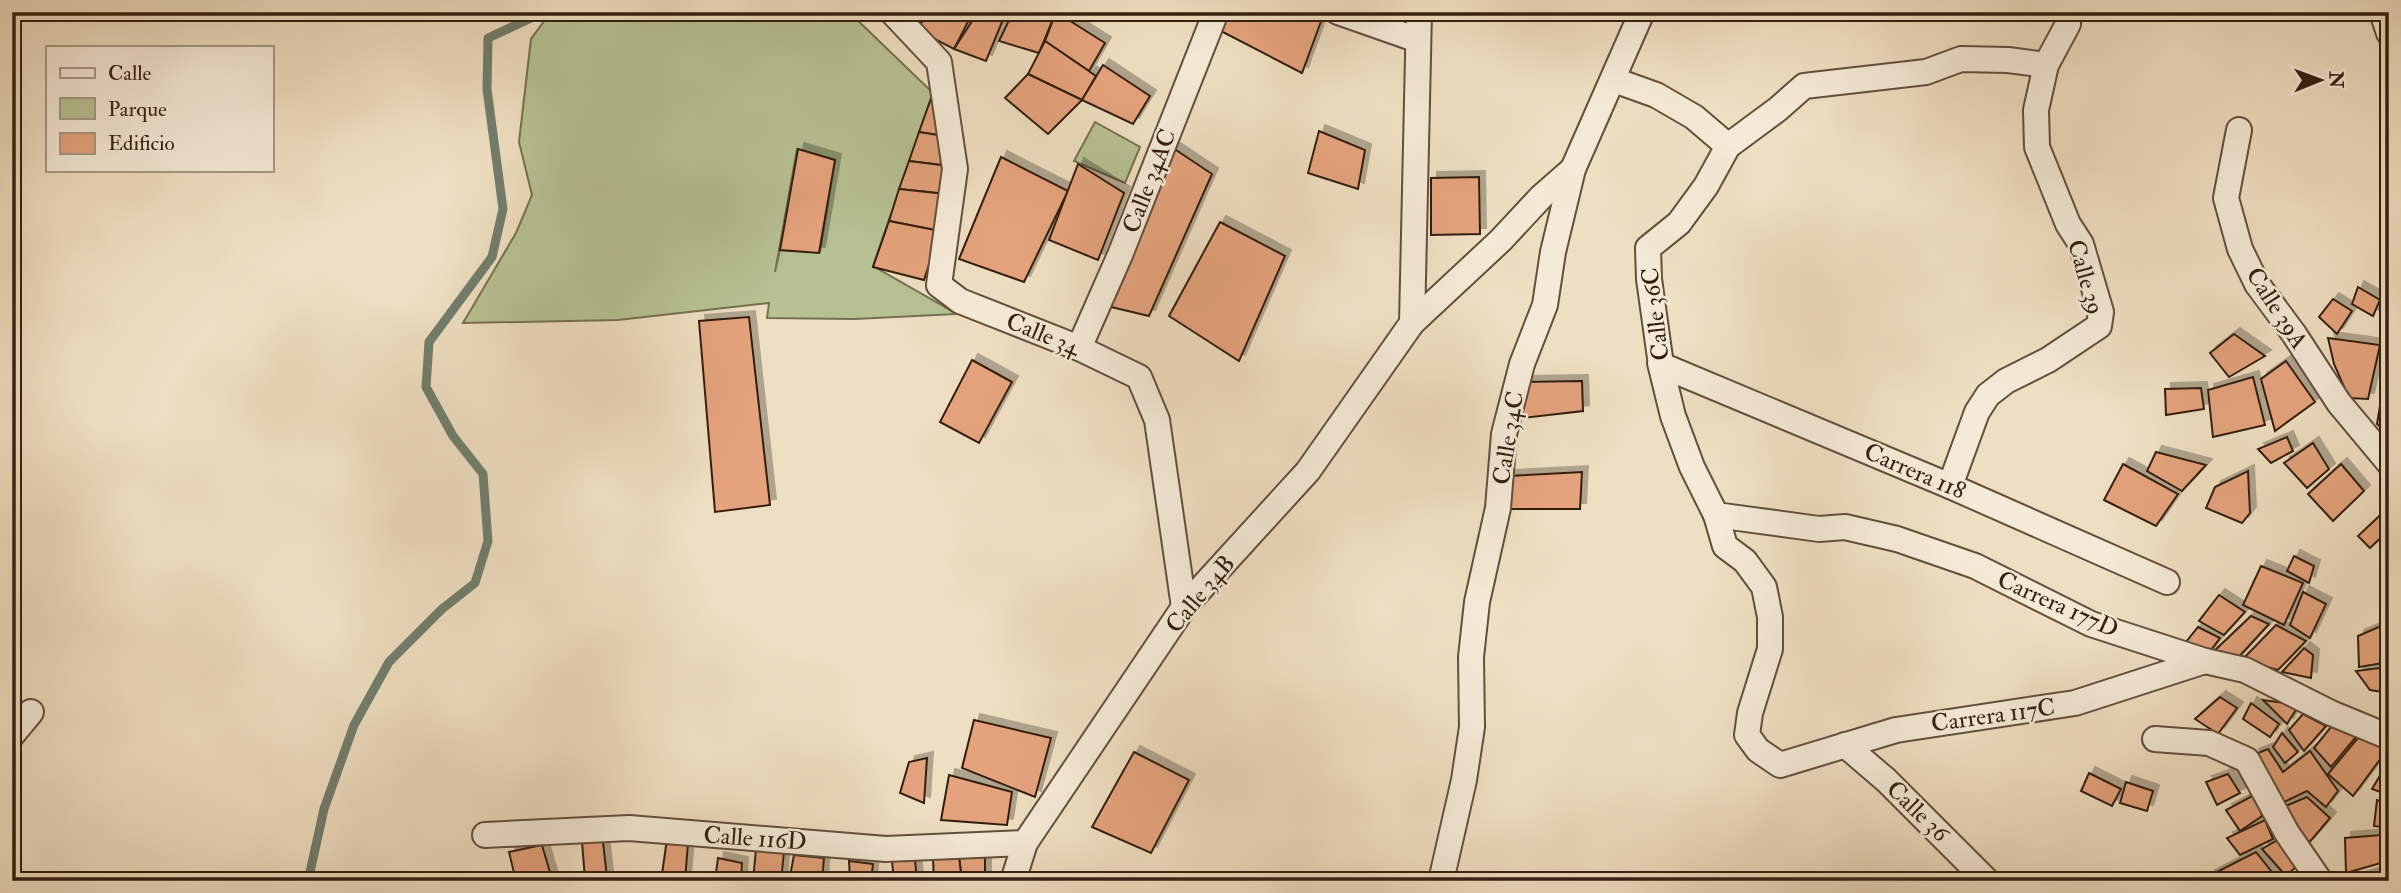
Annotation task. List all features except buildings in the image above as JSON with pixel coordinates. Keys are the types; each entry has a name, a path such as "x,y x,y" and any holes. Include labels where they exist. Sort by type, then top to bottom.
{"street":[{"name":"Calle 34","path":"892,12 939,62 955,169 939,285 960,301 1079,348 1139,377 1157,420 1184,607"},
{"name":"Calle 34AC","path":"1079,348 1120,255 1216,12"},
{"path":"1338,12 1418,40"},
{"path":"1412,323 1419,12"},
{"name":"Calle 34C","path":"1441,881 1464,780 1472,727 1471,657 1477,602 1498,508 1504,434 1522,364 1545,304 1553,252 1573,169 1642,12"},
{"name":"Calle 39","path":"1950,486 1977,412 1988,395 2006,381 2048,360 2099,327 2101,312 2081,244 2068,224 2037,147 2036,110 2046,65 2068,24 2068,12"},
{"path":"2382,12 2389,33"},
{"name":"Calle 36C","path":"1780,765 1758,750 1747,735 1750,713 1770,649 1770,617 1764,587 1745,561 1725,546 1716,515 1692,467 1673,416 1660,363 1661,365 1648,279 1648,248 1679,223 1706,186 1728,146 1804,86 1926,72 1961,59 2008,60 2046,65"},
{"path":"1614,80 1656,95 1694,117 1728,146"},
{"name":"Calle 39A","path":"2239,130 2225,198 2241,249 2257,284 2339,403 2389,463"},
{"name":"Calle 34B","path":"1013,881 1025,843 1184,607 1308,471 1412,323 1502,240 1541,197 1573,169"},
{"name":"Carrera 118","path":"1661,365 1950,486 2167,582"},
{"name":"Carrera 177D","path":"1716,515 1819,529 1845,527 1897,539 1975,566 2091,624 2204,661 2245,670 2331,713 2389,737"},
{"name":"Carrera 117C","path":"1780,765 1896,730 2075,703 2204,661"},
{"path":"12,735 30,712"},
{"path":"2155,739 2209,743 2247,760 2287,833 2320,881"},
{"name":"Calle 36","path":"1845,745 1886,780 1987,881"},
{"name":"Calle 116D","path":"485,835 629,828 886,849 1025,843"}],"green space":[{"path":"551,12 849,12 933,93 873,266 957,314 855,319 767,318 769,303 618,320 463,323 516,233 532,195 519,142 531,39","holes":["797,149 835,160 820,252 780,250 775,272"]},
{"path":"1095,122 1140,147 1125,183 1074,161"}],"waterway":[{"path":"311,881 310,872 324,809 354,725 389,662 442,609 475,583 488,541 483,474 453,436 426,387 429,342 492,257 503,209 487,89 488,38 544,12"}]}
